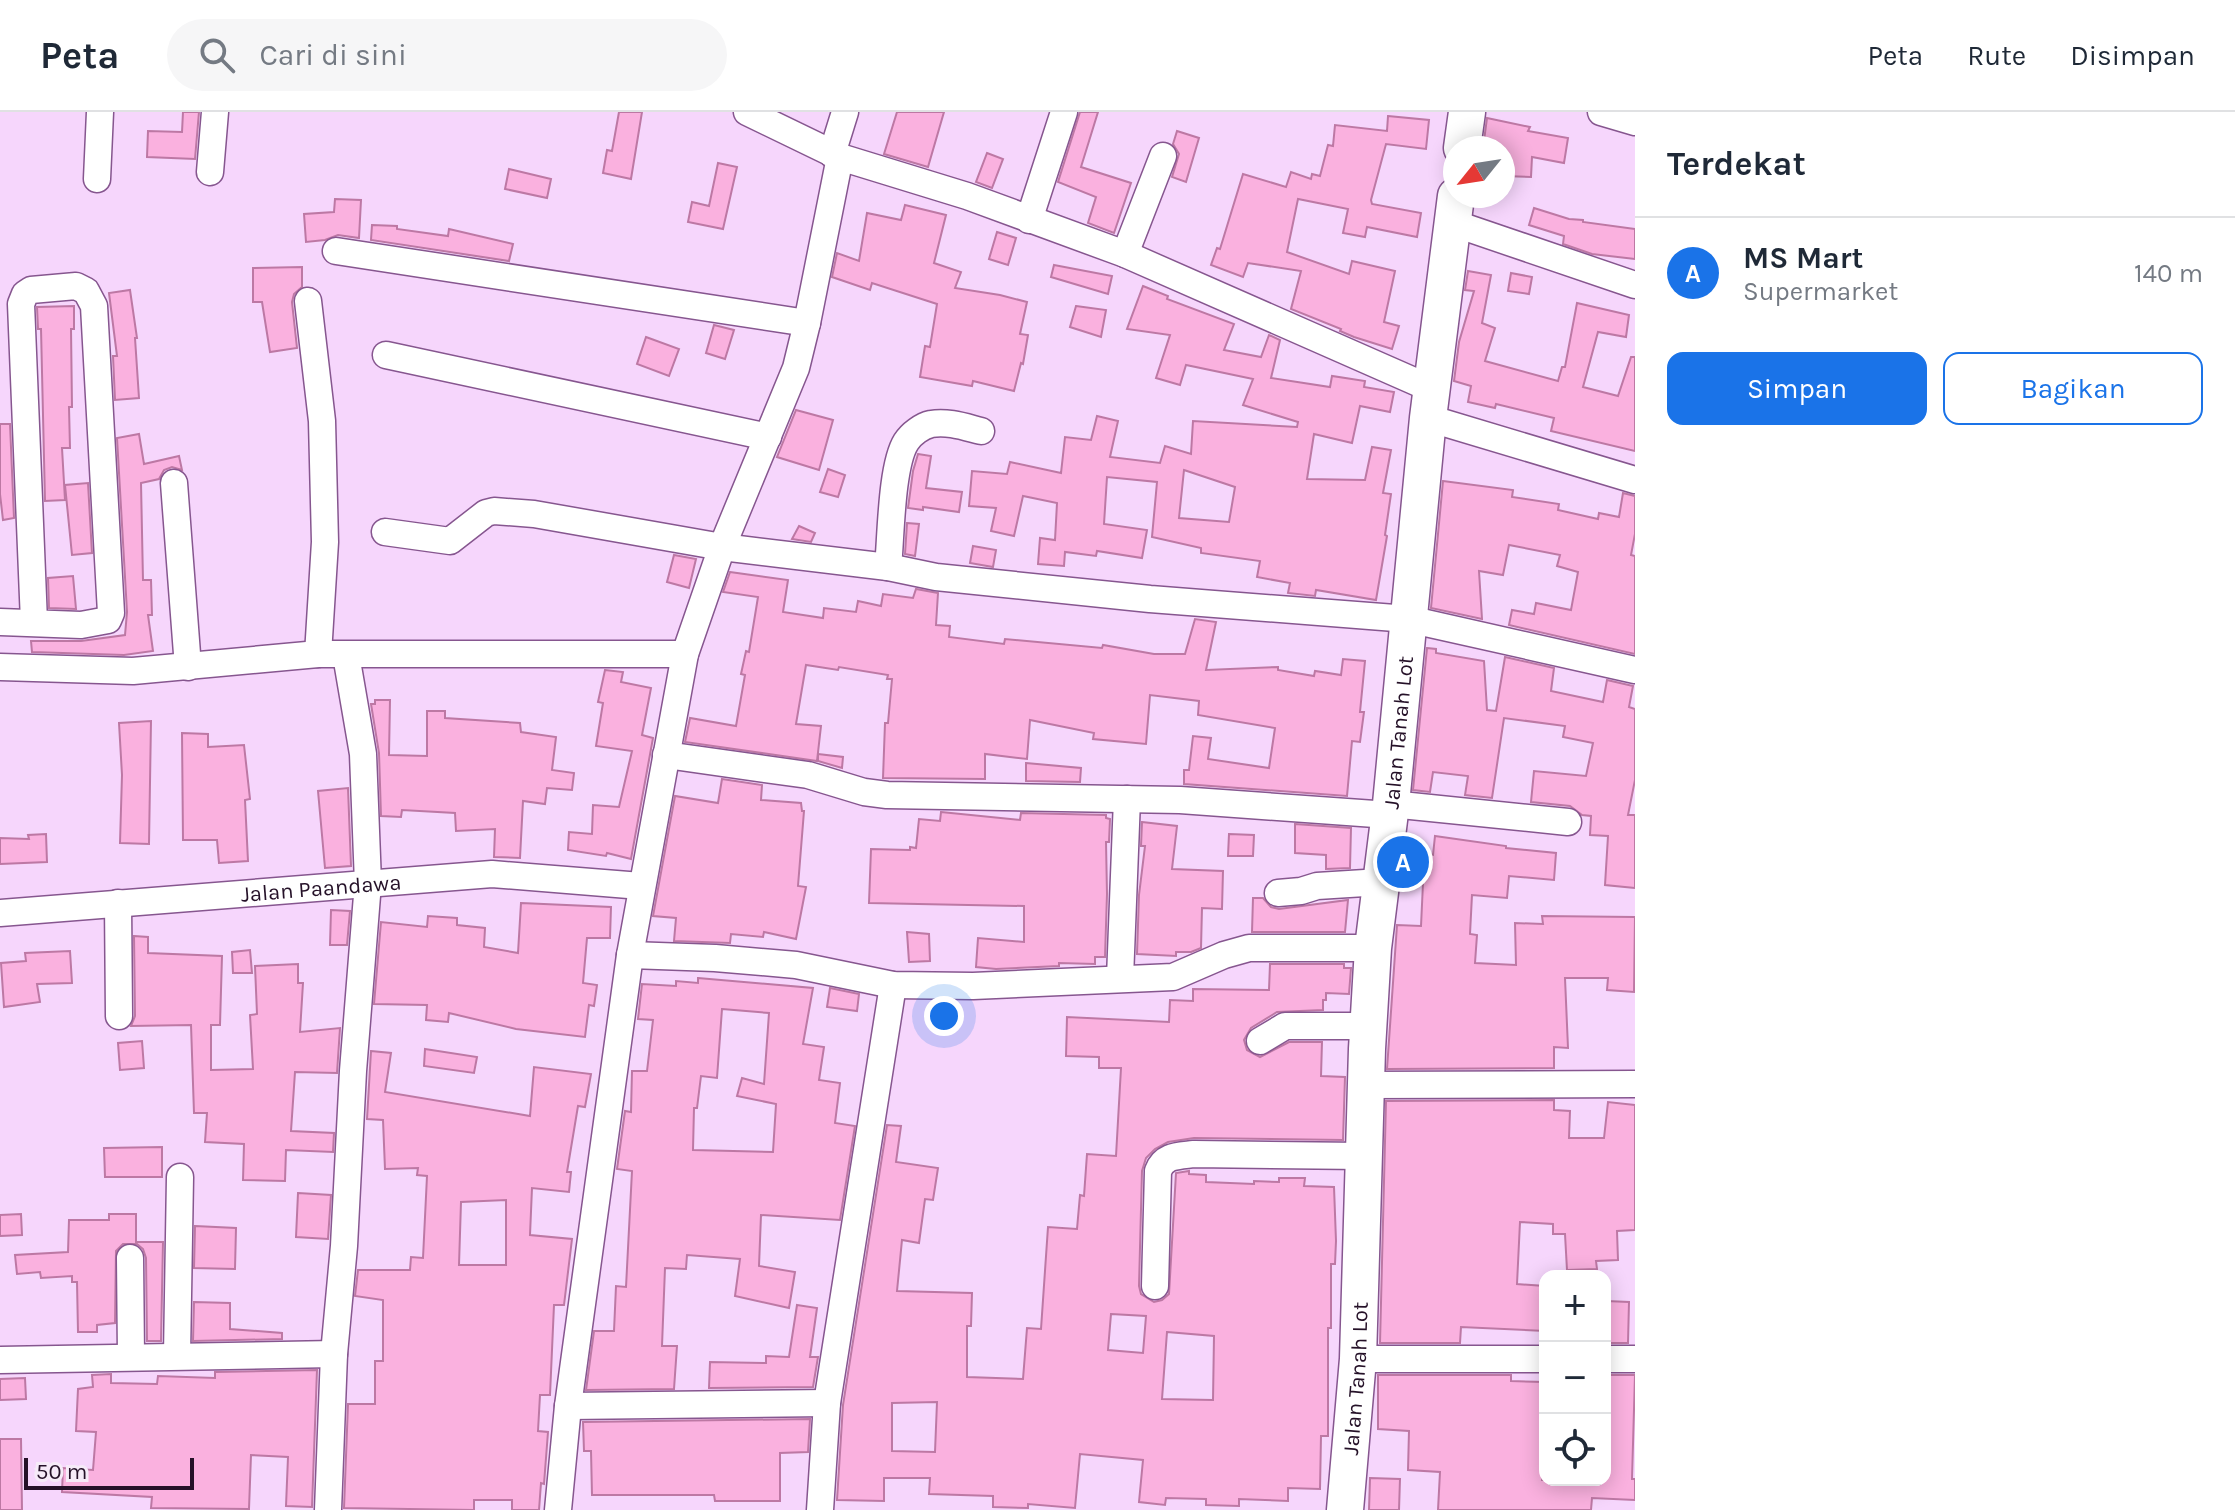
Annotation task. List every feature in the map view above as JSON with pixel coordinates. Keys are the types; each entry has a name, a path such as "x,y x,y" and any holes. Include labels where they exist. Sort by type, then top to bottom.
{"main road":[{"path":"1464,136 1467,112"},
{"name":"Jalan Tanah Lot","path":"1345,1510 1358,1359 1363,1156 1373,948 1390,809 1430,404 1455,210"}],"street":[{"path":"97,179 100,112"},
{"path":"210,172 215,112"},
{"path":"747,112 836,155 967,196 1125,254 1430,404 1635,480"},
{"path":"558,1510 568,1406 630,955 685,654 722,547 796,368 845,112"},
{"path":"1029,220 1064,112"},
{"path":"1601,112 1635,122"},
{"path":"1125,254 1163,156"},
{"path":"1455,210 1635,285"},
{"path":"336,251 807,323"},
{"path":"0,622 95,624 108,620 111,613 94,306 86,291 76,286 31,290 25,294 21,304 34,622"},
{"path":"308,301 322,421 325,542 318,654"},
{"path":"386,355 768,437"},
{"path":"888,567 898,466 905,443 928,425 945,423 981,431"},
{"path":"174,483 188,667"},
{"path":"385,532 450,541 475,520 494,511 534,514 722,547 888,567 936,577 1150,599 1408,619 1635,670"},
{"path":"0,667 133,671 318,654 685,654"},
{"path":"328,1510 334,1354 368,883 363,754 346,655"},
{"path":"666,755 808,775 864,792 887,795 1180,800 1390,809 1568,822"},
{"path":"1120,978 1127,799"},
{"name":"Jalan Paandawa","path":"0,913 492,874 641,886"},
{"path":"1278,893 1317,886 1381,882"},
{"path":"118,903 119,1016"},
{"path":"630,955 796,965 893,985 973,986 1173,977 1249,948 1373,948"},
{"path":"820,1510 827,1403 893,985"},
{"path":"1260,1041 1285,1026 1368,1026"},
{"path":"1366,1085 1635,1084"},
{"path":"1155,1286 1158,1171 1161,1162 1167,1158 1194,1154 1363,1156"},
{"path":"177,1355 180,1177"},
{"path":"130,1258 131,1356"},
{"path":"0,1360 334,1354"},
{"path":"1358,1359 1539,1359"},
{"path":"1611,1359 1635,1359"},
{"path":"568,1406 827,1403"}],"building":[{"path":"183,112 199,112 195,159 147,157 148,131 182,132"},
{"path":"619,112 642,112 631,179 603,173 607,150 612,151"},
{"path":"897,112 944,112 928,167 884,154"},
{"path":"1080,112 1098,112 1081,167 1131,183 1114,233 1088,223 1096,197 1058,182"},
{"path":"1388,116 1429,120 1426,149 1386,144 1371,200 1372,204 1421,213 1417,237 1367,227 1365,237 1343,233 1348,209 1298,199 1287,252 1349,274 1352,261 1395,271 1384,322 1399,326 1392,349 1354,337 1291,309 1301,271 1248,263 1243,277 1211,265 1217,248 1220,249 1243,174 1286,187 1291,172 1311,179 1312,174 1320,176 1328,145 1333,146 1335,125 1387,131"},
{"path":"1487,118 1530,127 1528,131 1568,138 1564,163 1532,157 1531,177 1515,176 1515,136 1485,136"},
{"path":"1177,131 1199,138 1186,182 1172,177 1179,154 1173,144"},
{"path":"987,153 1003,159 992,188 976,182"},
{"path":"718,163 737,167 723,229 688,222 692,202 709,206"},
{"path":"509,169 551,179 547,198 505,189"},
{"path":"335,199 361,200 359,238 338,235 306,242 304,214 334,212"},
{"path":"905,205 946,215 934,263 961,272 955,288 1027,302 1020,334 1028,335 1014,391 973,381 972,386 920,377 925,346 930,347 937,304 872,283 870,290 832,277 837,253 859,261 867,213 901,220"},
{"path":"1534,208 1583,222 1635,229 1635,259 1592,254 1563,244 1564,236 1529,225"},
{"path":"372,225 397,226 397,229 448,236 449,229 513,244 509,261 371,240"},
{"path":"997,232 1016,238 1008,265 989,259"},
{"path":"1054,265 1112,276 1108,294 1051,277"},
{"path":"302,267 302,287 294,294 292,302 297,348 270,352 262,302 253,302 253,268"},
{"path":"1468,271 1491,275 1482,323 1495,328 1485,361 1558,381 1562,367 1565,367 1577,303 1629,315 1626,337 1598,332 1583,387 1618,396 1631,357 1635,357 1635,451 1551,431 1554,418 1496,404 1495,408 1468,402 1471,386 1454,381 1459,342 1474,291 1465,290"},
{"path":"1511,273 1532,277 1529,294 1508,291"},
{"path":"1143,286 1168,296 1167,299 1234,324 1224,350 1261,357 1269,335 1280,340 1271,378 1330,387 1332,376 1365,381 1364,387 1394,392 1390,412 1360,406 1352,443 1314,434 1307,479 1365,480 1372,447 1391,450 1383,493 1391,494 1387,536 1376,600 1316,590 1315,596 1288,593 1290,583 1257,577 1260,561 1201,553 1201,548 1152,537 1157,482 1107,477 1104,524 1147,530 1142,558 1097,551 1096,556 1065,552 1064,566 1038,564 1040,538 1055,540 1057,503 1023,496 1014,536 991,531 996,508 969,506 972,471 1007,474 1010,462 1061,473 1065,437 1091,440 1097,416 1118,421 1110,457 1160,463 1165,446 1191,454 1193,421 1297,427 1298,422 1243,405 1253,379 1186,365 1180,385 1156,378 1170,335 1127,329","holes":["1184,470 1235,487 1229,522 1179,518"]},
{"path":"130,290 137,338 139,398 115,400 113,356 117,356 109,293"},
{"path":"74,306 70,448 62,448 65,500 45,501 41,329 38,329 37,307"},
{"path":"1076,306 1106,310 1101,337 1070,327"},
{"path":"714,325 734,330 725,359 706,353"},
{"path":"646,337 679,349 669,376 637,364"},
{"path":"796,410 833,420 819,470 777,457"},
{"path":"0,424 10,424 14,518 3,520 0,494"},
{"path":"139,434 144,464 179,456 182,470 172,467 164,470 159,479 141,483 143,580 151,580 152,615 148,615 153,651 124,655 32,652 31,641 81,641 125,635 127,612 117,438"},
{"path":"918,454 931,456 926,488 962,492 959,512 908,508"},
{"path":"828,469 845,475 838,497 820,492"},
{"path":"1443,481 1513,490 1512,497 1559,504 1558,510 1598,519 1599,513 1619,517 1623,493 1635,496 1635,534 1631,555 1635,556 1635,654 1509,625 1512,610 1534,614 1536,603 1571,610 1578,572 1557,566 1560,555 1509,545 1503,575 1479,571 1482,619 1431,608"},
{"path":"88,483 92,553 72,555 65,485"},
{"path":"907,523 919,524 915,556 905,554"},
{"path":"799,526 815,533 811,542 792,539"},
{"path":"973,546 996,550 993,567 970,563"},
{"path":"674,555 696,559 689,588 667,582"},
{"path":"730,572 788,580 783,612 823,618 824,608 856,612 858,601 881,606 883,594 913,598 916,589 938,593 936,625 950,626 949,637 1004,644 1005,639 1102,648 1103,645 1154,654 1185,654 1195,619 1216,622 1206,670 1278,667 1278,670 1314,676 1315,671 1341,675 1343,659 1365,661 1360,742 1352,741 1347,796 1184,784 1184,770 1189,770 1193,736 1211,738 1208,759 1269,768 1275,728 1198,715 1199,701 1150,695 1146,744 1093,739 1094,733 1030,720 1027,759 985,754 985,779 883,778 885,723 888,723 892,679 887,679 888,675 839,667 838,670 806,665 796,724 821,726 817,761 685,742 690,718 736,726 745,675 741,674 746,651 749,652 758,597 723,592"},
{"path":"73,576 76,609 49,608 48,578"},
{"path":"1427,648 1436,649 1436,653 1484,661 1487,710 1496,711 1505,657 1554,668 1551,691 1603,702 1607,680 1633,686 1629,707 1635,709 1635,780 1628,815 1635,815 1635,888 1605,885 1608,836 1590,835 1591,816 1582,815 1570,806 1531,802 1534,771 1586,776 1593,743 1563,737 1565,726 1504,718 1492,798 1465,795 1468,776 1433,772 1430,792 1413,790"},
{"path":"605,670 623,672 621,682 651,688 642,735 653,738 631,859 607,853 606,856 568,850 569,832 592,834 593,805 619,807 632,751 596,746 603,703 598,702"},
{"path":"375,700 390,700 389,755 427,756 427,711 445,711 445,718 520,723 521,732 556,737 552,770 574,773 572,790 547,788 545,804 523,801 520,858 494,857 495,829 456,831 455,813 402,810 401,817 381,816 379,753 371,704 375,704"},
{"path":"151,721 149,844 120,843 122,775 119,723"},
{"path":"182,733 208,734 208,747 244,745 250,799 245,800 248,861 219,863 217,840 183,840"},
{"path":"818,754 843,757 842,768 818,761"},
{"path":"1026,763 1081,768 1080,782 1026,781"},
{"path":"722,779 762,785 761,800 801,803 804,811 798,886 806,887 796,939 764,932 763,937 731,934 730,943 674,941 676,918 653,916 675,796 718,803"},
{"path":"348,788 351,866 325,868 318,791"},
{"path":"941,812 1020,820 1021,813 1106,815 1110,819 1109,842 1106,842 1105,957 1095,957 1095,964 1059,963 1059,966 996,969 976,967 978,938 1024,942 1024,906 869,903 871,849 916,848 919,819 940,821"},
{"path":"1142,822 1177,826 1172,869 1223,871 1222,909 1202,908 1201,948 1176,952 1176,956 1137,954 1145,846 1141,846"},
{"path":"1295,824 1351,828 1350,868 1326,869 1326,855 1295,853"},
{"path":"46,834 47,862 0,864 0,838 29,839 28,835"},
{"path":"1229,834 1254,835 1253,856 1228,856"},
{"path":"1435,836 1556,853 1554,880 1509,876 1507,898 1472,895 1470,934 1477,935 1475,963 1516,965 1515,923 1543,924 1542,916 1635,917 1634,992 1607,990 1608,978 1565,978 1568,1048 1554,1047 1554,1068 1387,1069 1397,925 1421,926 1423,883 1402,881 1406,852 1433,855"},
{"path":"1253,898 1263,898 1271,907 1279,909 1348,900 1345,932 1252,932"},
{"path":"521,903 611,907 610,938 587,938 583,983 597,985 594,1006 589,1005 585,1037 516,1029 449,1013 448,1022 426,1020 427,1005 374,1004 381,922 427,927 428,916 457,918 457,925 485,928 484,947 518,953"},
{"path":"331,910 350,911 347,945 330,945"},
{"path":"907,932 929,934 930,961 909,962"},
{"path":"134,936 148,937 148,953 222,956 220,1025 211,1025 211,1070 253,1069 250,1015 257,1014 255,966 298,964 298,983 303,983 300,1032 340,1028 337,1073 295,1072 291,1131 334,1133 333,1152 286,1150 285,1181 243,1180 244,1144 205,1142 207,1113 194,1113 191,1025 131,1026 135,1016"},
{"path":"250,950 252,973 233,973 232,952"},
{"path":"70,951 72,983 37,984 40,1002 4,1007 1,963 26,961 25,953"},
{"path":"1270,964 1344,964 1344,968 1351,968 1349,994 1326,993 1323,1010 1277,1012 1251,1028 1244,1040 1247,1050 1260,1057 1289,1042 1322,1042 1321,1076 1345,1077 1343,1140 1194,1138 1168,1142 1155,1149 1146,1158 1142,1171 1139,1286 1141,1294 1154,1302 1169,1294 1176,1173 1189,1171 1189,1174 1206,1175 1206,1182 1254,1184 1254,1181 1279,1182 1279,1178 1305,1178 1304,1186 1334,1187 1336,1241 1335,1264 1331,1264 1331,1328 1328,1328 1328,1436 1321,1436 1320,1489 1288,1488 1288,1501 1239,1499 1239,1506 1206,1505 1206,1499 1166,1498 1165,1505 1139,1502 1143,1460 1080,1454 1075,1508 1028,1504 1028,1508 993,1507 993,1496 929,1494 930,1478 884,1478 884,1501 837,1500 843,1405 887,1125 901,1126 896,1162 938,1168 933,1200 925,1199 919,1243 902,1240 897,1291 972,1293 971,1326 967,1326 967,1377 1023,1379 1027,1328 1041,1329 1048,1227 1077,1229 1080,1195 1084,1196 1087,1154 1116,1156 1121,1068 1099,1068 1099,1057 1066,1056 1067,1017 1169,1022 1170,1000 1193,1001 1193,989 1269,990","holes":["1111,1314 1146,1316 1143,1353 1108,1350","1167,1332 1214,1336 1213,1400 1162,1399","937,1402 935,1452 892,1451 892,1403"]},
{"path":"698,978 813,988 803,1044 824,1047 819,1080 840,1083 835,1123 855,1126 840,1220 761,1215 759,1266 795,1272 789,1308 735,1296 740,1259 687,1255 686,1269 665,1268 662,1346 677,1346 674,1389 586,1390 594,1331 614,1331 616,1286 626,1287 632,1171 617,1169 625,1111 631,1112 632,1071 647,1071 653,1020 638,1019 642,984 676,986 676,981 698,983","holes":["722,1009 769,1013 764,1084 742,1078 737,1096 776,1104 773,1152 693,1150 694,1108 697,1108 701,1076 717,1078"]},
{"path":"830,988 859,994 857,1011 827,1007"},
{"path":"142,1041 144,1068 120,1070 118,1043"},
{"path":"425,1049 477,1057 474,1073 424,1066"},
{"path":"371,1051 391,1053 385,1092 530,1116 534,1067 591,1074 585,1107 578,1106 567,1172 571,1172 569,1192 532,1188 530,1235 572,1239 564,1305 554,1305 550,1395 540,1395 538,1431 548,1432 539,1510 512,1510 512,1500 474,1500 474,1510 344,1508 348,1404 375,1404 375,1361 383,1361 383,1300 355,1296 358,1270 410,1270 411,1257 423,1258 427,1176 417,1175 418,1168 385,1169 383,1120 367,1119","holes":["506,1200 506,1265 459,1265 461,1202"]},
{"path":"1554,1100 1554,1110 1570,1111 1569,1138 1604,1138 1608,1102 1635,1105 1635,1230 1617,1231 1618,1260 1596,1261 1597,1269 1567,1270 1565,1234 1553,1234 1553,1224 1520,1222 1517,1284 1539,1286 1539,1331 1461,1327 1460,1343 1380,1343 1386,1101"},
{"path":"162,1147 162,1177 105,1177 104,1148"},
{"path":"298,1193 331,1195 328,1239 296,1237"},
{"path":"21,1214 22,1235 0,1236 0,1215"},
{"path":"109,1214 136,1214 136,1242 163,1242 161,1341 147,1341 146,1258 137,1244 123,1244 116,1251 115,1323 97,1325 97,1332 78,1332 77,1282 72,1282 72,1276 41,1278 40,1272 17,1274 15,1255 68,1252 69,1220 109,1220"},
{"path":"195,1226 236,1228 235,1269 194,1268"},
{"path":"1611,1301 1629,1302 1628,1343 1611,1343"},
{"path":"194,1302 230,1303 230,1329 282,1333 282,1339 193,1341"},
{"path":"797,1305 817,1308 810,1357 818,1357 813,1387 709,1388 710,1362 766,1363 766,1356 789,1357"},
{"path":"317,1370 312,1507 286,1506 288,1457 251,1455 249,1509 151,1508 152,1497 62,1492 63,1468 93,1470 96,1432 76,1431 78,1389 93,1387 92,1375 111,1374 111,1383 157,1384 158,1376 215,1378 215,1372"},
{"path":"1378,1375 1511,1375 1511,1381 1539,1382 1539,1486 1611,1486 1611,1375 1635,1375 1632,1479 1635,1479 1635,1500 1592,1498 1591,1510 1438,1510 1440,1472 1408,1470 1409,1431 1378,1429"},
{"path":"25,1378 26,1399 0,1400 0,1379"},
{"path":"810,1419 808,1452 780,1453 780,1501 715,1501 714,1495 592,1495 591,1451 584,1451 583,1422"},
{"path":"0,1439 21,1439 22,1510 0,1510"},
{"path":"1370,1478 1400,1479 1399,1510 1369,1510"}],"place":[{"name":"MS Mart","path":"1403,862"}]}
